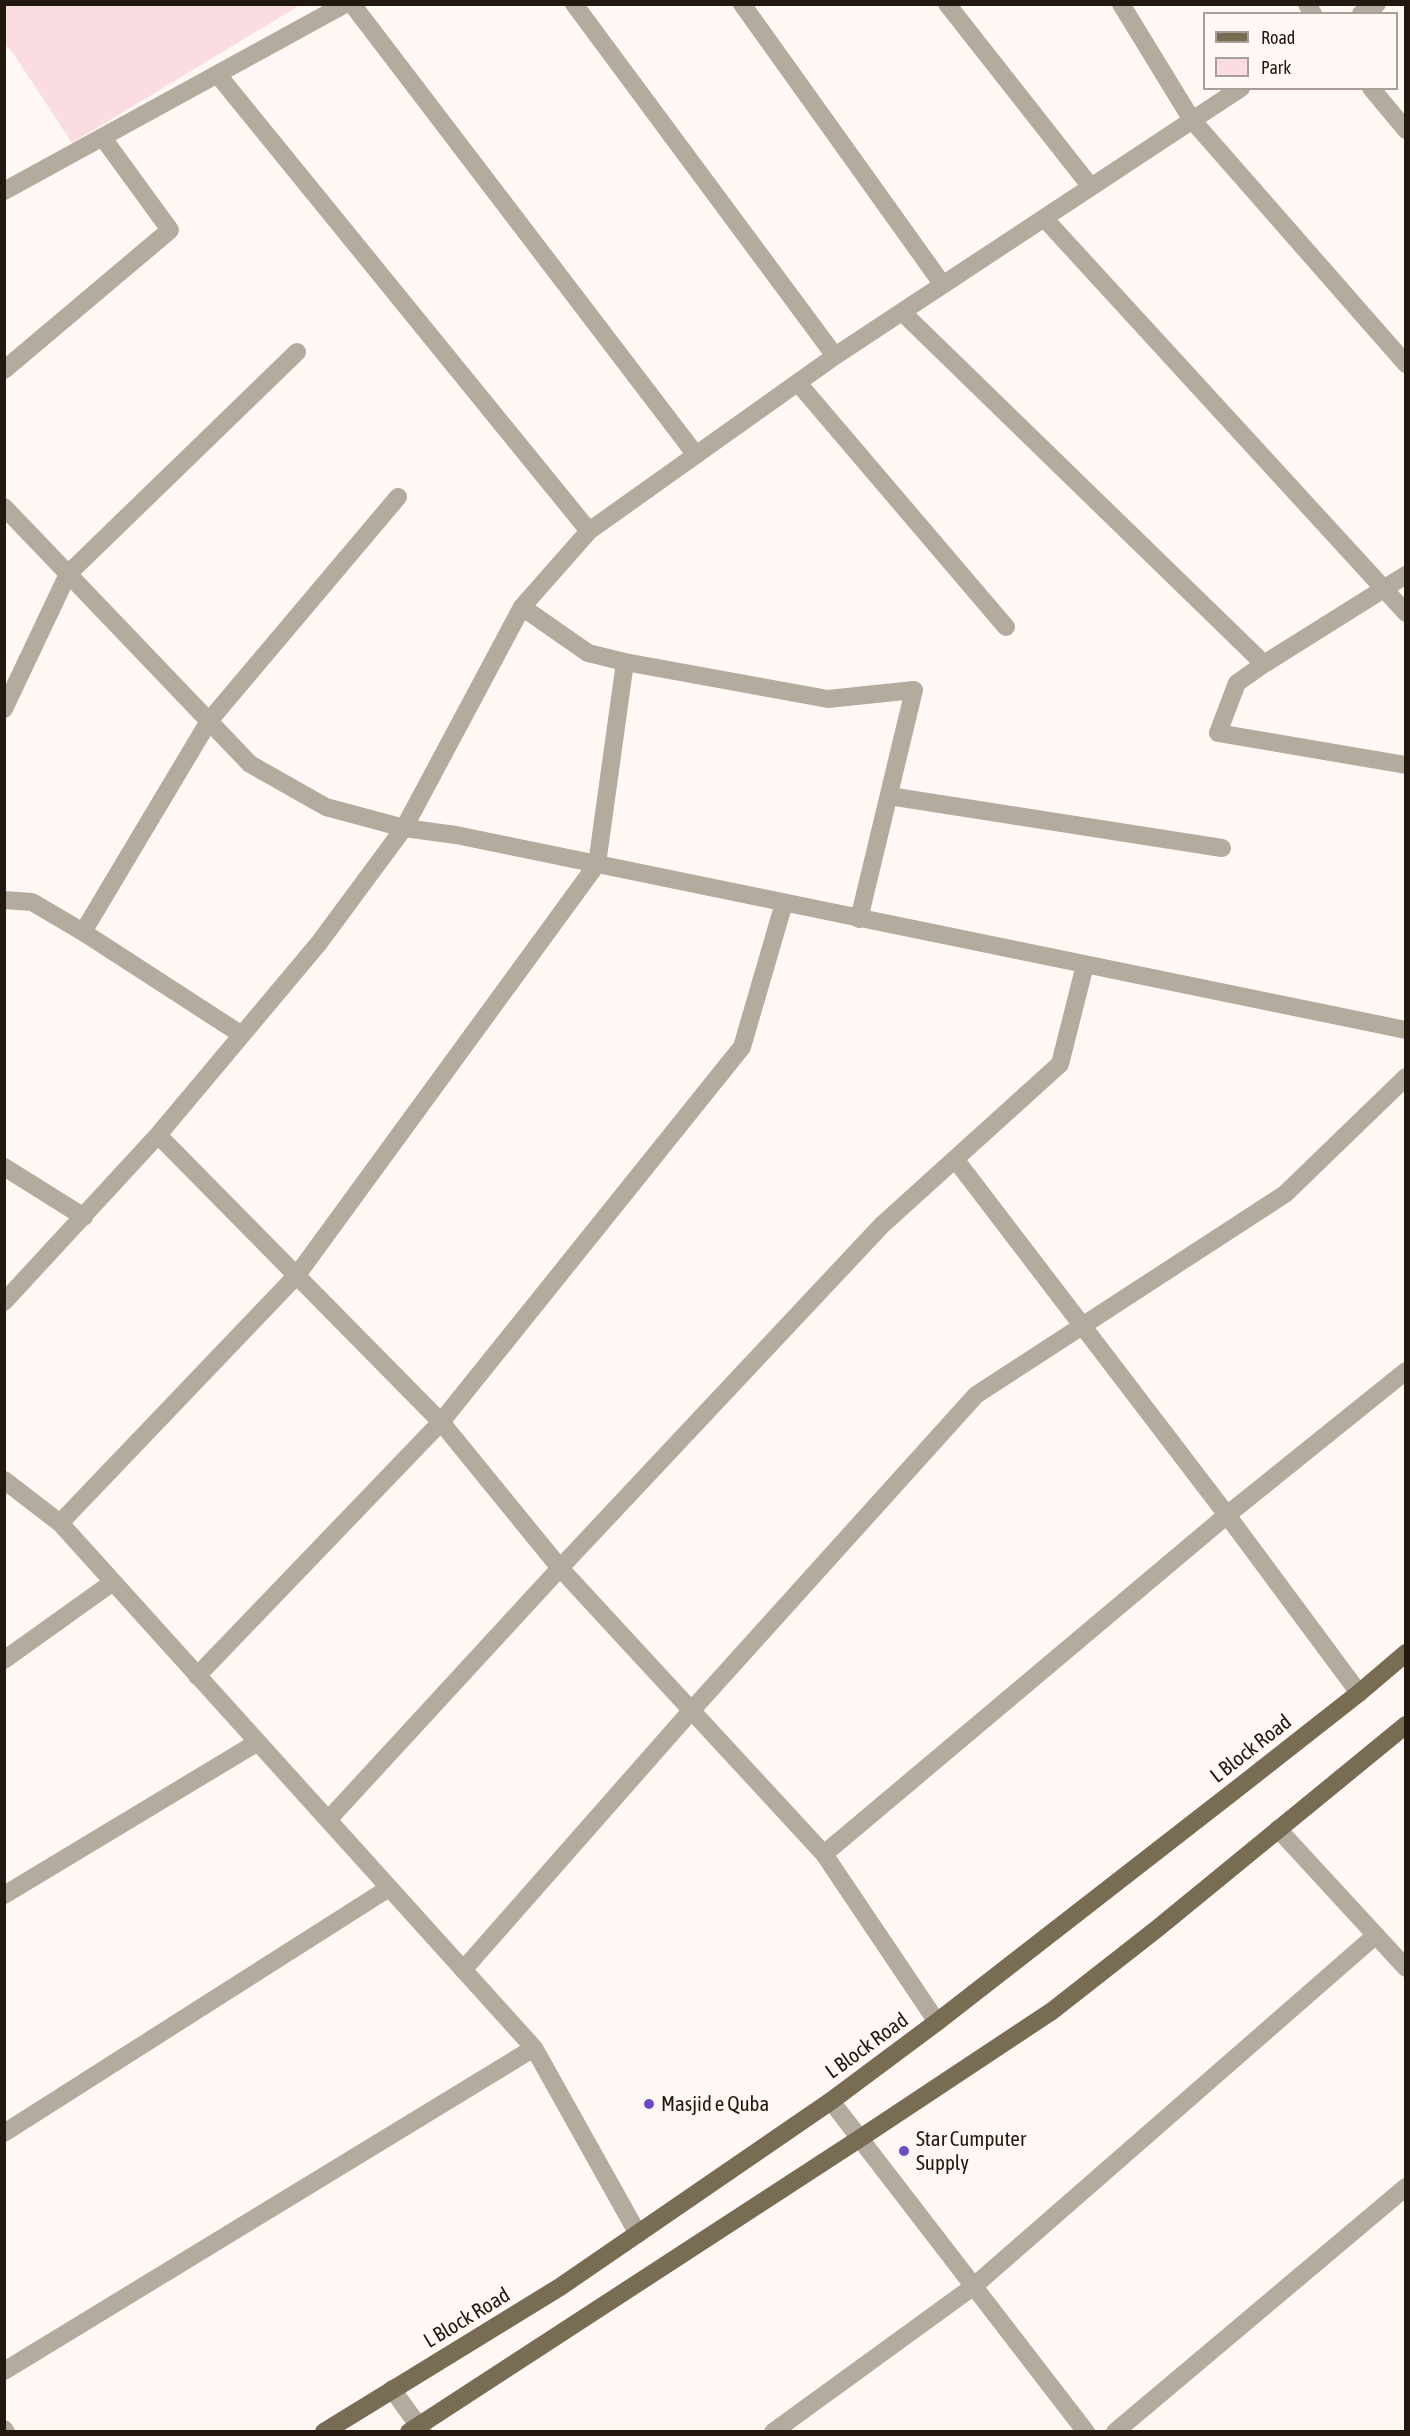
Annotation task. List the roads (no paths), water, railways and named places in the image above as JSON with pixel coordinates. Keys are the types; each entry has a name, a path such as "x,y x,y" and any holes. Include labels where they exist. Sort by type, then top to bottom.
{"main road":[{"name":"L Block Road","path":"324,2432 560,2288 831,2101 937,2022 1359,1693 1406,1653"},
{"path":"417,2430 1052,2011 1158,1928 1406,1725"}],"street":[{"path":"4,192 345,4"},
{"path":"352,4 696,455"},
{"path":"574,4 835,356"},
{"path":"742,4 943,285"},
{"path":"947,4 1091,187"},
{"path":"1121,4 1192,120 1406,364"},
{"path":"1364,12 1377,4"},
{"path":"218,75 589,531"},
{"path":"4,1302 158,1135 319,943 404,828 522,608 589,531 835,356 1238,90"},
{"path":"1373,90 1406,130"},
{"path":"4,370 170,230 103,138"},
{"path":"1044,218 1406,613"},
{"path":"902,312 1264,664"},
{"path":"4,709 68,574 297,352"},
{"path":"798,383 1006,627"},
{"path":"83,932 209,721 398,497"},
{"path":"4,507 250,764 326,807 404,828 456,835 1406,1030"},
{"path":"1406,575 1237,683 1218,733 1406,765"},
{"path":"522,608 588,653 624,662 828,699 914,690 859,919"},
{"path":"60,1523 297,1275 597,864 624,662"},
{"path":"889,796 1222,848"},
{"path":"4,900 32,902 83,932 242,1035"},
{"path":"197,1676 441,1422 742,1047 784,903"},
{"path":"328,1820 560,1568 882,1225 1060,1064 1085,965"},
{"path":"463,1970 691,1711 976,1395 1285,1194 1406,1077"},
{"path":"158,1135 441,1422 560,1568 824,1854 937,2022"},
{"path":"955,1159 1227,1515 1359,1693"},
{"path":"4,1167 84,1217"},
{"path":"824,1854 1227,1515 1406,1371"},
{"path":"4,1480 60,1523 534,2048 638,2234"},
{"path":"4,1660 113,1582"},
{"path":"4,1895 258,1742"},
{"path":"1278,1829 1406,1968"},
{"path":"4,2133 389,1888"},
{"path":"773,2432 974,2286 1376,1935"},
{"path":"4,2371 534,2048"},
{"path":"831,2101 1086,2432"},
{"path":"1115,2432 1406,2187"},
{"path":"392,2390 417,2430"}],"place":[{"name":"Masjid e Quba","path":"649,2104"},
{"name":"Star Cumputer Supply","path":"904,2151"}]}
